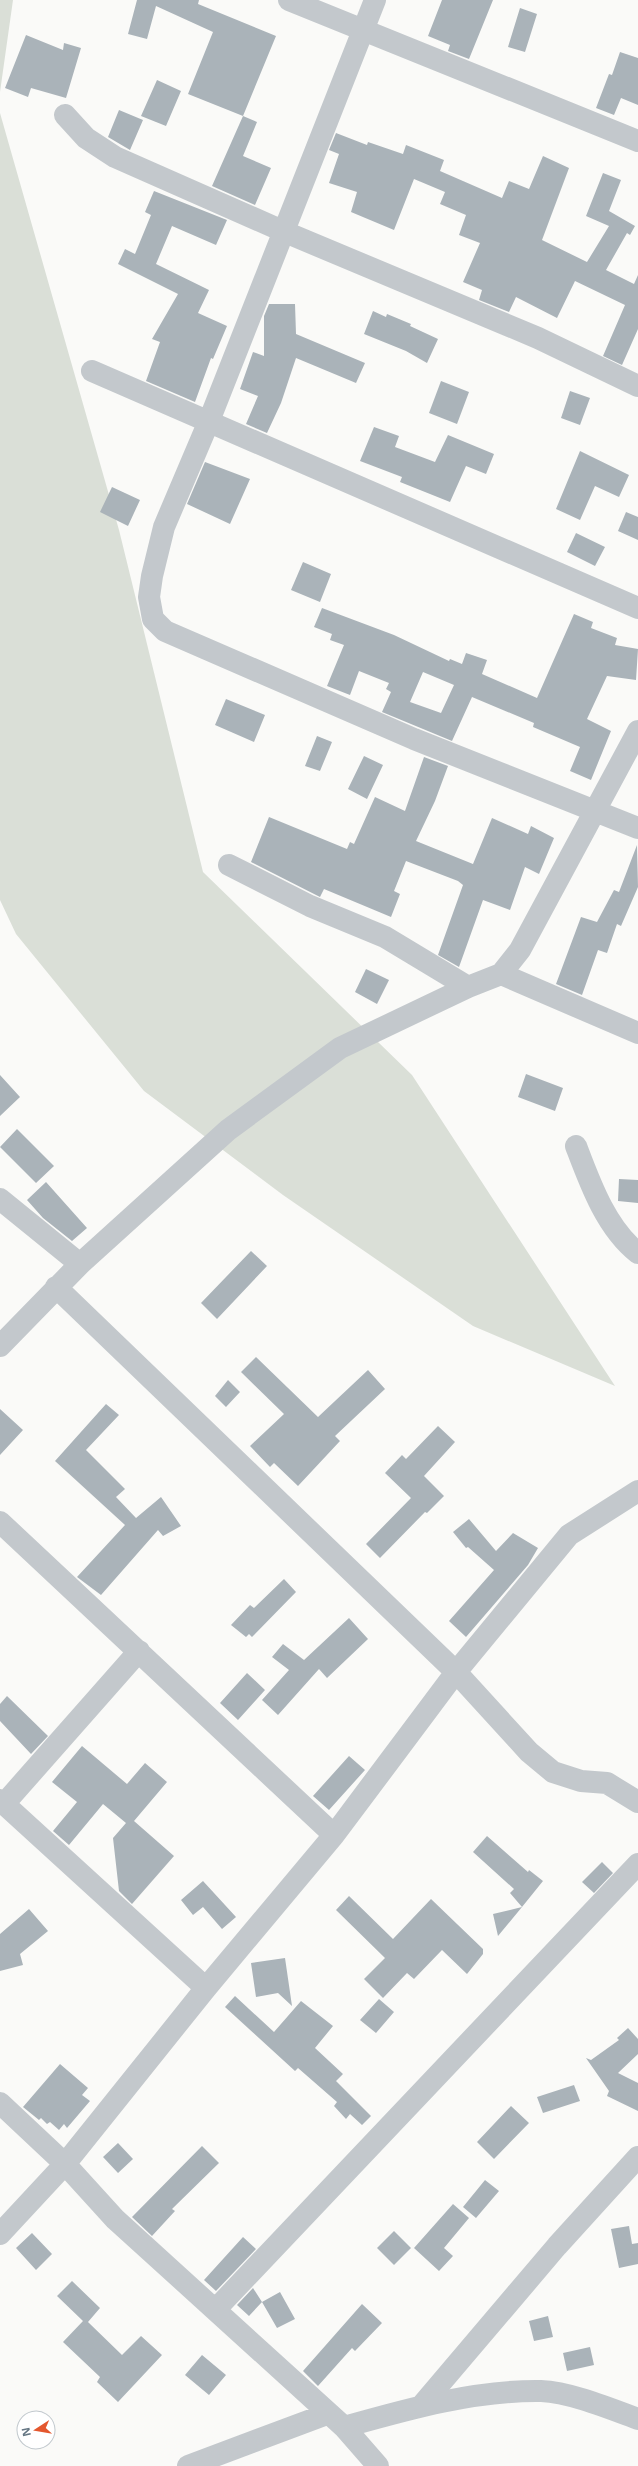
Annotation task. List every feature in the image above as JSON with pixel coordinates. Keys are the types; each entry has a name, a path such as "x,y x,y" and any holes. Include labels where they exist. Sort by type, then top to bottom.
{"street":[{"path":"289,0 638,141"},
{"path":"376,0 209,421 164,527 152,576 149,597 153,619 166,631 378,723 638,828"},
{"path":"65,115 86,138 115,157 285,232 538,338 638,386"},
{"path":"92,372 209,421 638,608"},
{"path":"0,1346 80,1264 228,1130 340,1048 468,987 501,974 520,950 594,810 638,731"},
{"path":"229,865 310,906 385,938 468,987"},
{"path":"501,974 638,1033"},
{"path":"576,1146 596,1198 629,1246 638,1253"},
{"path":"0,1199 80,1264"},
{"path":"56,1287 456,1672 529,1752 553,1772 581,1781 607,1783 638,1802"},
{"path":"0,2234 65,2164 206,1988 334,1835 456,1672 569,1535 638,1491"},
{"path":"0,1522 139,1650 334,1835"},
{"path":"139,1650 2,1802 206,1988"},
{"path":"216,2309 638,1864"},
{"path":"0,2103 65,2164 115,2219 188,2287 216,2309 293,2378 327,2414 344,2427 378,2466"},
{"path":"422,2405 558,2246 638,2157"},
{"path":"344,2427 422,2405 489,2395 542,2391 589,2401 638,2418"},
{"path":"188,2466 327,2414"}],"shaded area":[{"path":"0,0 13,0 0,92"},
{"path":"0,113 119,530 203,872 412,1075 615,1386 473,1326 283,1195 144,1091 16,934 0,900"}],"building":[{"path":"137,0 199,0 198,4 276,36 243,116 188,94 213,32 156,6 147,39 128,34"},
{"path":"442,0 493,0 469,59 448,51 450,45 428,36"},
{"path":"520,8 537,14 525,52 508,47"},
{"path":"26,35 63,50 64,43 81,48 66,98 31,88 28,97 5,88"},
{"path":"620,52 638,58 638,105 621,98 614,115 596,108 609,74 612,75"},
{"path":"157,80 181,91 166,126 141,116"},
{"path":"119,110 143,120 130,150 108,137"},
{"path":"243,116 257,122 243,156 271,168 255,205 212,186"},
{"path":"336,133 367,145 368,142 403,154 406,145 444,160 440,171 502,198 509,181 529,189 543,156 569,168 542,240 587,262 609,226 586,216 603,173 621,180 609,211 635,226 630,235 627,233 606,270 634,284 638,275 638,329 622,365 603,356 625,305 575,281 557,318 516,297 509,312 479,300 482,290 463,282 480,243 459,235 466,215 440,204 445,192 414,179 394,230 351,212 357,192 329,183 339,154 329,150"},
{"path":"154,191 227,220 216,245 172,226 156,264 209,290 198,313 227,326 213,359 211,358 195,402 146,381 160,342 152,339 178,294 118,264 125,249 135,254 151,215 145,212"},
{"path":"269,304 295,304 296,334 365,363 356,383 296,358 281,403 267,433 246,424 258,396 240,389 253,352 264,356 264,316"},
{"path":"373,311 386,317 387,314 411,324 410,326 438,339 427,363 406,351 364,334"},
{"path":"441,381 469,392 457,424 429,413"},
{"path":"570,391 590,398 580,425 561,418"},
{"path":"374,427 399,436 395,447 435,462 448,435 494,454 486,474 466,466 450,502 400,482 402,477 360,461"},
{"path":"580,451 629,475 619,497 595,486 580,520 556,509"},
{"path":"205,462 250,479 230,524 187,504"},
{"path":"112,487 140,500 128,526 100,512"},
{"path":"626,512 638,517 638,540 618,531"},
{"path":"576,533 605,547 595,566 567,552"},
{"path":"303,562 331,574 320,602 291,590"},
{"path":"322,608 394,635 449,661 450,659 462,664 466,653 487,660 482,674 537,698 574,614 593,622 591,628 617,638 615,645 638,649 636,680 607,676 587,719 611,731 591,780 570,771 580,747 533,727 534,723 472,697 452,741 382,712 391,692 386,689 389,683 359,671 350,695 327,686 344,645 330,640 332,634 314,627","holes":["423,672 454,685 441,713 410,702"]},
{"path":"226,699 265,715 254,742 215,725"},
{"path":"317,736 332,742 320,771 305,766"},
{"path":"364,756 383,765 367,799 348,789"},
{"path":"424,757 448,766 435,801 416,841 473,864 492,818 528,834 531,826 554,838 539,874 525,867 510,910 483,900 459,967 438,955 463,885 458,881 406,861 394,891 400,894 391,917 324,889 320,897 251,862 269,817 347,849 350,842 354,844 375,797 405,811"},
{"path":"637,845 638,887 621,926 617,924 607,953 598,950 582,995 556,984 581,917 597,922 614,890 619,892"},
{"path":"366,969 389,980 377,1004 355,992"},
{"path":"526,1074 563,1088 555,1111 518,1097"},
{"path":"0,1075 20,1097 0,1116"},
{"path":"17,1129 54,1166 36,1183 0,1147"},
{"path":"619,1179 638,1180 638,1203 618,1201"},
{"path":"46,1182 87,1228 72,1241 43,1218 27,1200"},
{"path":"251,1251 267,1266 217,1319 201,1303"},
{"path":"256,1357 318,1417 368,1370 385,1389 335,1436 340,1441 298,1486 274,1463 270,1467 250,1446 284,1414 241,1372"},
{"path":"228,1380 240,1392 226,1407 215,1396"},
{"path":"106,1404 119,1415 86,1450 125,1489 116,1497 136,1518 161,1497 181,1526 163,1536 158,1530 101,1595 77,1577 125,1525 55,1461"},
{"path":"0,1409 23,1430 0,1455"},
{"path":"438,1426 455,1442 424,1476 444,1496 427,1513 425,1512 380,1558 366,1544 411,1498 385,1473 402,1455 406,1459"},
{"path":"469,1519 496,1551 513,1533 538,1548 528,1565 466,1637 449,1621 494,1570 468,1547 466,1548 453,1532"},
{"path":"284,1579 296,1592 252,1637 249,1634 246,1637 231,1625 250,1605 254,1608"},
{"path":"349,1618 368,1639 327,1678 319,1669 278,1715 262,1700 289,1670 272,1657 283,1644 304,1660"},
{"path":"247,1673 265,1690 238,1720 220,1703"},
{"path":"7,1696 48,1736 31,1754 0,1721 0,1704"},
{"path":"82,1746 127,1784 145,1763 167,1782 134,1821 174,1856 132,1904 119,1891 113,1838 126,1823 103,1804 69,1845 53,1831 77,1802 52,1782"},
{"path":"349,1756 365,1770 329,1810 313,1796"},
{"path":"487,1836 528,1872 529,1870 543,1881 522,1907 510,1893 514,1889 473,1852"},
{"path":"602,1862 613,1873 594,1893 582,1882"},
{"path":"203,1881 236,1917 222,1929 203,1907 193,1915 181,1900"},
{"path":"349,1896 393,1939 431,1899 483,1949 483,1954 467,1974 442,1950 414,1979 407,1973 383,1998 364,1979 385,1958 336,1910"},
{"path":"522,1907 498,1936 493,1914"},
{"path":"29,1909 48,1931 20,1954 23,1965 0,1971 0,1934"},
{"path":"285,1958 292,2006 278,1993 256,1997 251,1963"},
{"path":"235,1996 274,2032 301,2001 333,2026 315,2048 343,2074 336,2081 371,2116 362,2125 350,2114 346,2119 334,2106 337,2102 298,2068 295,2071 225,2007"},
{"path":"379,1999 394,2012 376,2033 360,2020"},
{"path":"628,2028 638,2039 638,2054 618,2073 638,2083 638,2111 607,2096 609,2091 586,2058 591,2060 619,2040 617,2038"},
{"path":"60,2064 88,2088 82,2095 90,2101 67,2128 64,2124 59,2130 50,2122 47,2124 41,2118 39,2120 23,2107"},
{"path":"574,2085 580,2101 543,2113 537,2097"},
{"path":"511,2106 529,2123 494,2159 477,2142"},
{"path":"118,2143 133,2159 118,2173 103,2157"},
{"path":"202,2146 219,2163 172,2209 175,2211 152,2236 132,2217"},
{"path":"485,2180 499,2191 476,2218 463,2207"},
{"path":"453,2204 469,2218 444,2248 453,2256 439,2271 414,2248"},
{"path":"629,2226 632,2244 638,2243 638,2264 619,2268 611,2229"},
{"path":"394,2231 411,2248 394,2265 377,2248"},
{"path":"32,2233 52,2254 36,2270 16,2248"},
{"path":"243,2237 256,2249 216,2291 204,2280"},
{"path":"72,2281 100,2308 88,2322 122,2355 141,2336 162,2355 118,2402 97,2382 100,2377 63,2342 83,2321 57,2296"},
{"path":"253,2288 262,2302 249,2316 237,2305"},
{"path":"280,2292 295,2319 277,2328 262,2302"},
{"path":"362,2304 382,2323 355,2351 352,2348 318,2386 303,2371"},
{"path":"548,2316 553,2337 534,2341 529,2321"},
{"path":"590,2347 594,2365 567,2371 563,2353"},
{"path":"202,2355 226,2375 209,2395 185,2375"}]}
